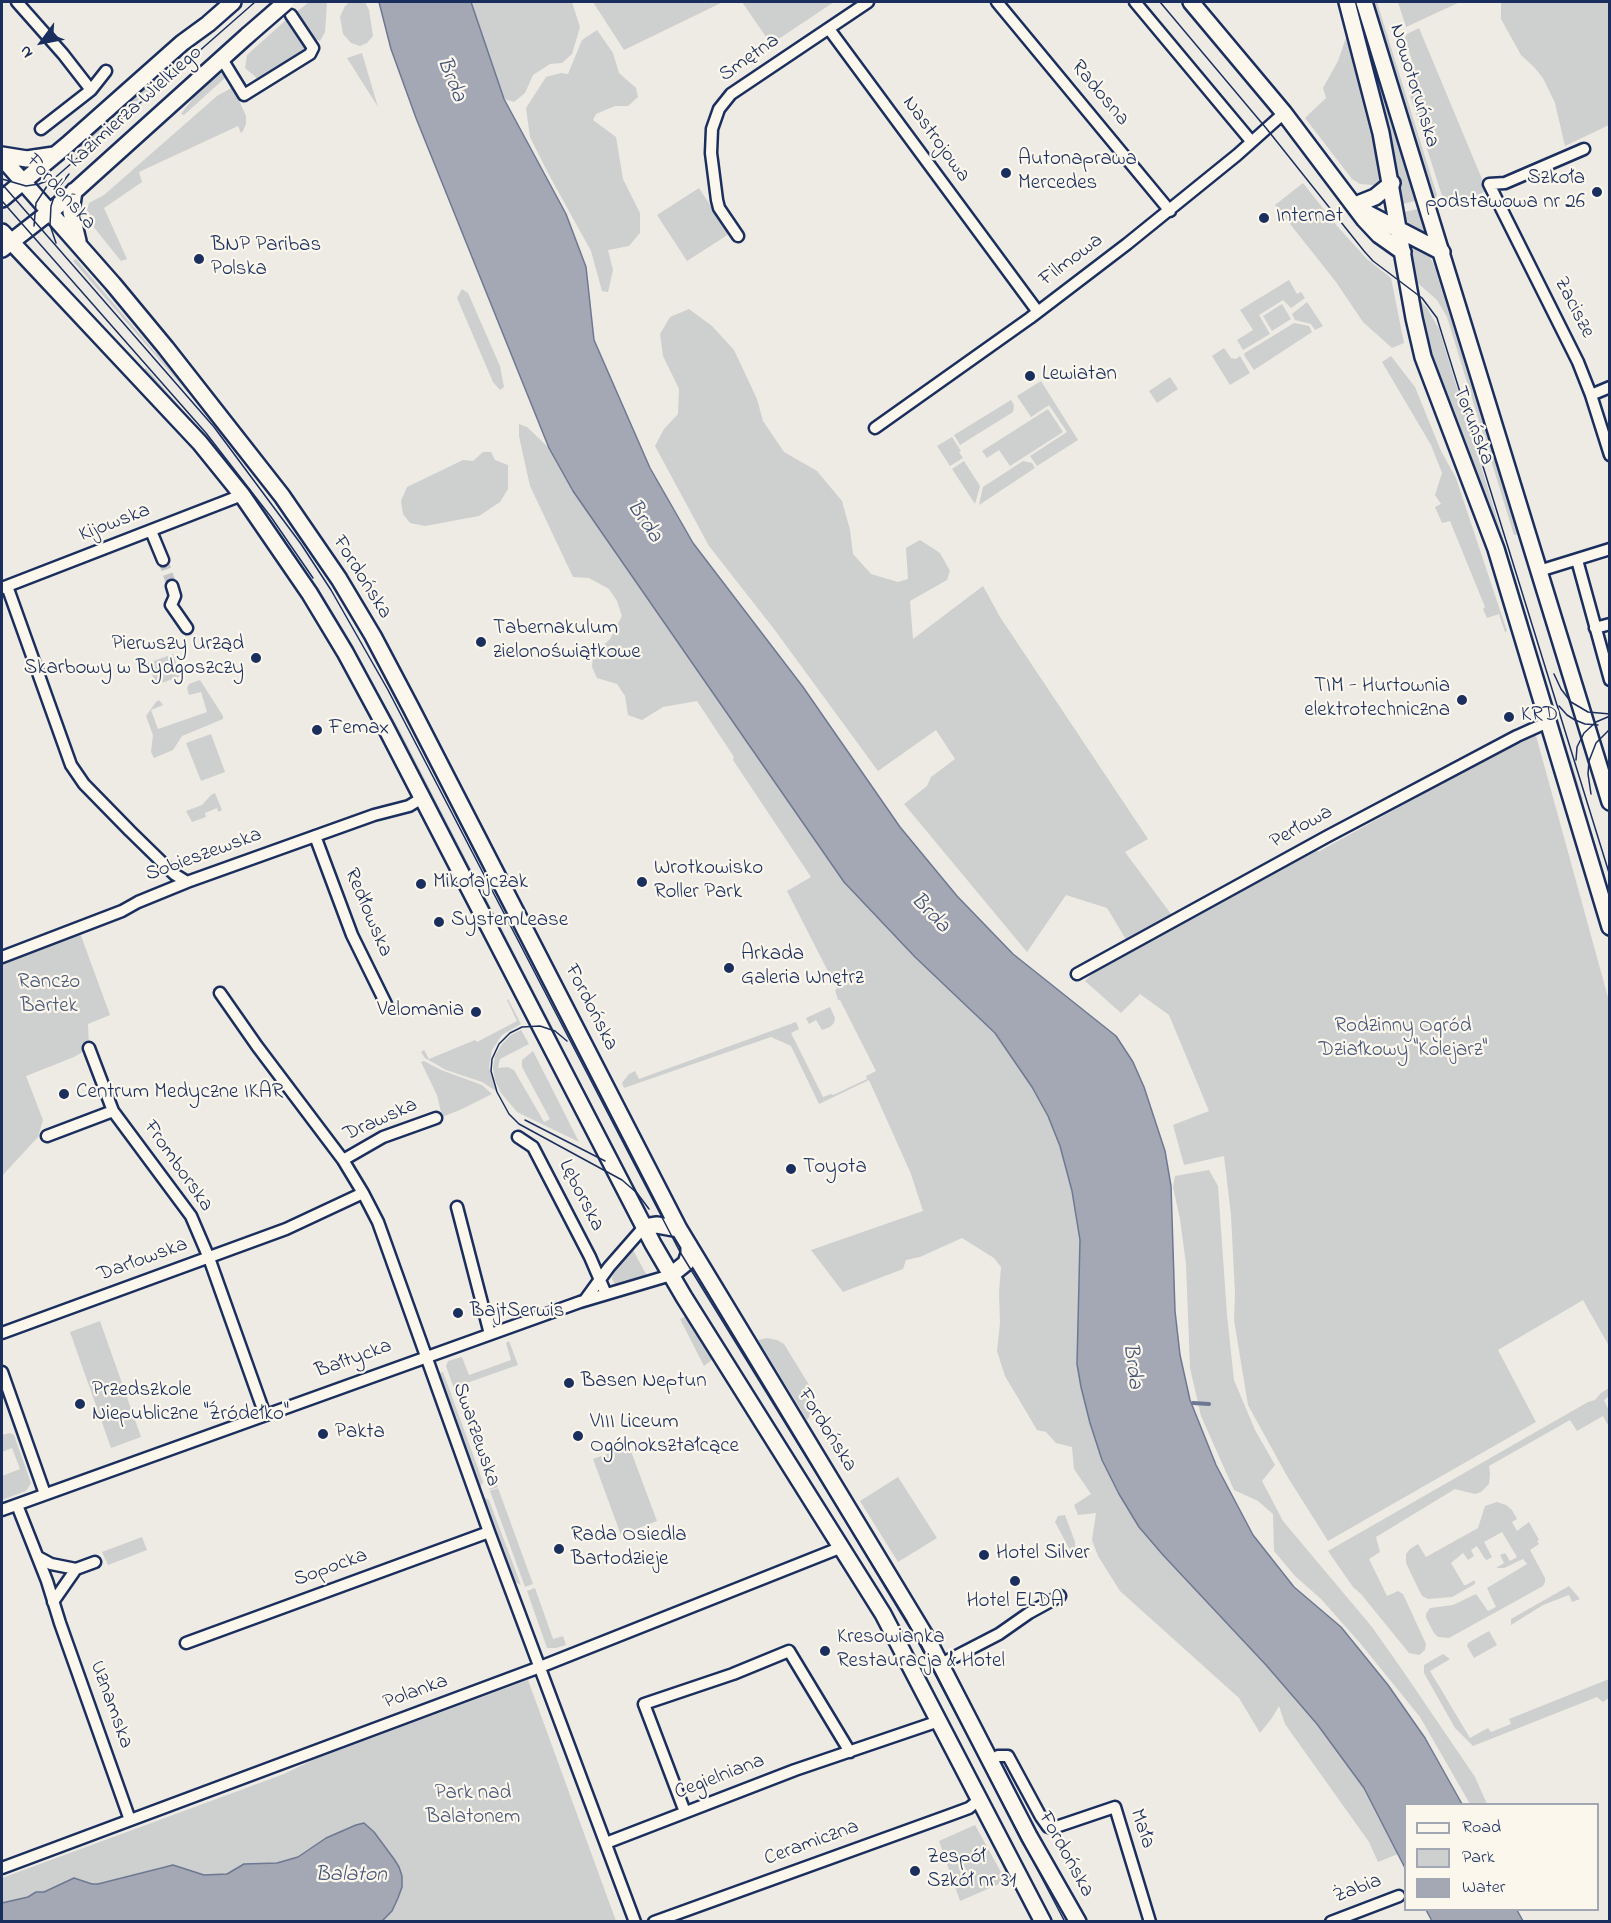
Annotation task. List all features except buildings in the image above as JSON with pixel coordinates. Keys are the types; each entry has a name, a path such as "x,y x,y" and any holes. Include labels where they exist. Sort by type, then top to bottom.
{"main road":[{"path":"1191,2 1284,113 1374,231 1403,252"},
{"name":"Nowotoruńska","path":"1347,2 1381,133 1403,252"},
{"name":"Nowotoruńska","path":"1364,2 1487,400"},
{"name":"Kazimierza Wielkiego","path":"2,199 229,5"},
{"name":"Kazimierza Wielkiego","path":"5,241 50,213 248,35 289,8"},
{"path":"2,157 27,159 57,154"},
{"name":"Fordońska","path":"2,157 166,348 214,408 300,521 339,579 373,636 411,708 677,1225 725,1308 880,1558 941,1664 1029,1836 1078,1922"},
{"path":"1355,206 1375,197 1392,183"},
{"path":"74,191 71,204 72,220 82,249"},
{"path":"1355,206 1442,252"},
{"path":"5,241 181,421 242,495 310,594 340,643 423,798 644,1227 671,1275 883,1614 1035,1906 1041,1922"},
{"name":"Toruńska","path":"1403,252 1423,357 1496,549 1610,927"},
{"name":"Toruńska","path":"1487,400 1610,802"},
{"path":"644,1227 677,1225"},
{"path":"671,1275 686,1263 690,1254 689,1245"}],"street":[{"path":"17,2 91,90"},
{"path":"829,29 868,2"},
{"name":"Radosna","path":"997,2 1170,211"},
{"path":"1135,2 1251,141"},
{"path":"222,60 244,95 310,54 313,48 289,8"},
{"name":"Smętna","path":"738,236 719,208 717,200 711,153 712,129 719,109 731,94 829,29"},
{"name":"Nastrojowa","path":"829,29 1038,312"},
{"path":"41,129 91,90 106,71"},
{"name":"Filmowa","path":"875,428 1038,312 1170,211 1284,113"},
{"name":"Zacisze","path":"1584,149 1505,183 1489,184 1574,352 1592,395 1610,456"},
{"path":"1592,395 1610,387"},
{"name":"Kijowska","path":"4,587 242,495"},
{"path":"151,531 163,560"},
{"path":"1539,571 1610,549"},
{"path":"1576,560 1610,680"},
{"path":"172,586 175,596 171,605 187,628"},
{"path":"4,587 71,765 84,784 130,831 174,874 187,882"},
{"path":"1596,628 1610,624"},
{"name":"Perłowa","path":"1077,974 1328,836 1507,741 1548,722"},
{"name":"Sobieszewska","path":"2,957 122,911 187,882 374,815 409,806 423,798"},
{"name":"Redłowska","path":"315,837 352,935 386,1004"},
{"name":"Swarzewska","path":"220,993 343,1160 378,1222 489,1532 636,1922"},
{"path":"89,1048 113,1111"},
{"name":"Fromborska","path":"47,1136 113,1111 191,1216 265,1415"},
{"name":"Drawska","path":"343,1160 383,1137 436,1118"},
{"name":"Lęborska","path":"518,1137 532,1147 606,1294"},
{"name":"Darłowska","path":"2,1333 286,1229 363,1193"},
{"path":"457,1207 490,1334"},
{"path":"585,1300 644,1227"},
{"name":"Bałtycka","path":"2,1510 585,1300 671,1275"},
{"path":"2,1372 45,1494"},
{"name":"Uznamska","path":"17,1505 38,1557 130,1820"},
{"name":"Sopocka","path":"186,1643 489,1532"},
{"name":"Polanka","path":"2,1868 540,1667 842,1547"},
{"path":"38,1557 51,1564 76,1569 95,1562"},
{"path":"53,1602 76,1569"},
{"path":"941,1664 999,1634 1029,1613 1060,1596"},
{"path":"685,1812 644,1704 733,1674 789,1651 850,1752"},
{"name":"Cegielniana","path":"606,1843 795,1770 939,1721"},
{"name":"Mała","path":"990,1761 998,1756 1008,1756 1048,1827 1053,1828 1115,1807 1150,1922"},
{"name":"Ceramiczna","path":"654,1922 969,1808 980,1799"},
{"name":"Żabia","path":"1331,1922 1399,1896"}],"green space":[{"path":"309,2 327,2 325,32 320,41 315,39 294,14"},
{"path":"350,2 365,2 369,10 373,36 367,43 360,46 351,43 343,34 340,17 345,6"},
{"path":"471,2 572,2 580,27 572,54 562,63 550,64 533,75 525,93 514,102 504,99"},
{"path":"593,2 723,2 624,50"},
{"path":"742,2 834,2 771,44"},
{"path":"1353,2 1357,2 1420,200 1402,204 1387,131"},
{"path":"1371,2 1377,2 1437,195 1435,198 1433,197"},
{"path":"1398,2 1460,2 1406,27"},
{"path":"1609,2 1609,125 1565,146 1555,103 1543,78 1521,55 1501,19 1501,3"},
{"path":"287,19 307,44 307,48 258,79 245,68 247,55"},
{"path":"1419,28 1487,191 1459,202 1443,199 1410,95 1413,64 1405,38 1407,34"},
{"path":"597,30 613,53 619,73 636,88 638,97 628,106 615,106 596,114 593,120 616,137 623,179 640,213 640,233 629,246 608,250 613,270 608,292 602,291 591,251 530,137 526,108 546,77 561,73 568,74 582,40"},
{"path":"1348,32 1383,172 1375,188 1373,185 1360,184 1352,179 1305,118 1326,98 1323,88 1338,61"},
{"path":"362,53 378,107 347,58"},
{"path":"179,56 183,61 71,159 68,156 155,80"},
{"path":"221,74 226,77 184,115 181,114 200,89 213,77"},
{"path":"233,87 246,116 246,124 241,133 238,126 139,172 142,182 104,208 127,259 121,261 88,220 89,203 104,195 217,96"},
{"path":"1303,183 1367,259 1391,278 1404,343 1392,348 1363,322 1336,282 1275,205"},
{"path":"699,188 729,234 687,261 657,215"},
{"path":"1422,208 1432,240 1407,229 1404,212"},
{"path":"1416,247 1427,251 1434,265 1521,533 1514,535 1447,317 1437,300 1413,279 1410,255"},
{"path":"76,259 154,351 175,369 199,400 197,403 73,261"},
{"path":"1289,280 1297,294 1301,292 1305,298 1291,308 1283,300 1259,315 1270,334 1243,350 1237,340 1253,330 1240,310"},
{"path":"462,289 468,293 500,366 504,387 500,390 493,382 457,298"},
{"path":"1416,296 1427,308 1439,329 1529,623 1524,624 1492,518 1428,352"},
{"path":"1307,302 1323,326 1315,330 1311,324 1295,320 1292,314"},
{"path":"1282,304 1291,319 1272,331 1263,316"},
{"path":"689,309 712,326 734,350 757,399 763,421 784,452 817,471 842,501 850,530 853,554 871,574 898,582 908,579 906,548 920,540 940,553 950,571 947,580 910,601 913,639 983,586 1000,617 1148,839 1125,852 1171,914 1127,941 1107,908 1066,895 1027,952 904,804 927,786 931,777 955,759 936,730 878,771 774,629 709,546 655,446 664,429 678,414 679,389 663,356 660,334 670,317"},
{"path":"1294,323 1309,326 1312,332 1254,370 1244,355 1245,353"},
{"path":"1224,348 1231,358 1236,359 1240,356 1250,373 1230,385 1212,356"},
{"path":"1391,356 1415,387 1441,451 1456,478 1507,631 1505,632 1499,614 1487,618 1483,609 1485,607 1450,521 1442,523 1435,507 1441,504 1435,495 1442,473 1431,445 1382,362"},
{"path":"146,368 215,447 252,494 334,615 400,731 553,1028 547,1026 299,565 268,518 181,410 143,371"},
{"path":"1170,377 1178,389 1157,403 1149,391"},
{"path":"1041,381 1078,440 1037,466 1030,456 1067,432 1049,405 1031,417 1017,396"},
{"path":"1011,400 1014,405 1013,412 960,445 954,435"},
{"path":"1048,409 1063,432 1010,466 999,450 987,458 982,451"},
{"path":"519,424 527,427 549,448 624,565 843,880 915,957 995,1033 1032,1087 1048,1116 1060,1146 1072,1191 1080,1240 1077,1364 1081,1387 1119,1494 1139,1527 1163,1555 1266,1665 1317,1724 1364,1788 1398,1854 1378,1862 1369,1842 1285,1724 1279,1706 1260,1733 1239,1698 1120,1591 1098,1556 1092,1540 1096,1513 1078,1515 1074,1505 1091,1494 1074,1469 1072,1447 1056,1443 1046,1432 1037,1430 1005,1376 997,1351 1001,1267 994,1258 962,1238 920,1257 906,1260 903,1269 843,1292 811,1250 923,1211 911,1174 869,1080 819,1104 791,1046 771,1037 624,1088 622,1083 629,1074 635,1071 639,1079 796,1022 799,1029 791,1033 823,1097 833,1095 867,1079 866,1076 876,1071 838,1000 835,990 837,989 787,891 811,877 733,760 734,757 697,701 663,707 642,720 628,715 625,696 617,684 597,678 592,667 593,656 610,639 622,616 617,601 609,589 589,578 573,577 530,486 519,436"},
{"path":"952,437 963,458 950,466 937,446"},
{"path":"483,452 491,452 495,460 508,465 508,489 500,502 479,516 425,526 410,523 403,514 401,501 407,487 463,460 473,461"},
{"path":"964,461 980,486 975,504 952,469"},
{"path":"1023,461 1032,463 1035,468 979,505 983,487"},
{"path":"173,654 181,676 156,685 148,663"},
{"path":"1544,675 1583,799 1577,801 1540,676"},
{"path":"200,680 223,719 182,736 173,750 154,758 151,752 153,735 146,716 159,700 163,705 151,710 158,729 207,712 201,692 189,695 187,688 189,684"},
{"name":"Rodzinny Ogród Działkowy \"Kolejarz\"","path":"1535,732 1609,1001 1609,1346 1583,1300 1498,1350 1536,1422 1328,1541 1287,1476 1248,1405 1234,1320 1231,1215 1224,1156 1184,1165 1173,1125 1209,1111 1169,1015 1140,994 1121,1013 1085,981 1103,963 1315,848 1318,852"},
{"path":"211,734 225,772 201,781 186,743"},
{"path":"215,793 222,810 218,812 217,808 205,813 206,817 192,822 186,811 202,805"},
{"name":"Ranczo Bartek","path":"80,933 110,1015 88,1024 89,1048 74,1057 26,1076 43,1120 38,1137 2,1176 2,963"},
{"path":"508,999 521,1024 502,1035 492,1050 489,1067 496,1091 482,1082 446,1070 425,1058 421,1052 424,1050 429,1059 475,1040 477,1042 517,1021"},
{"path":"830,1007 835,1018 830,1027 822,1030 816,1020 809,1024 806,1018"},
{"path":"521,1030 529,1044 500,1059 498,1068 508,1067 514,1070 544,1122 550,1119 522,1067 522,1060 533,1051 579,1142 517,1112 501,1093 493,1068 495,1056 511,1035"},
{"path":"424,1061 441,1070 482,1085 492,1094 442,1117 437,1095 421,1062"},
{"path":"1209,1170 1218,1186 1234,1380 1255,1430 1275,1465 1262,1481 1283,1521 1372,1627 1403,1671 1475,1777 1487,1803 1469,1803 1420,1717 1360,1643 1274,1551 1273,1514 1258,1501 1234,1490 1201,1416 1190,1368 1186,1264 1173,1187 1175,1176"},
{"path":"632,1248 647,1276 615,1284 612,1279 613,1274"},
{"path":"686,1316 713,1359 704,1366 680,1319"},
{"path":"100,1321 141,1437 111,1448 70,1332"},
{"path":"767,1338 784,1344 814,1393 816,1402 814,1410 807,1420 758,1340"},
{"path":"509,1341 518,1365 461,1385 498,1487 490,1490 446,1366 448,1361 462,1357 469,1375 511,1360 506,1343"},
{"path":"443,1372 483,1482 480,1489 439,1373"},
{"path":"1609,1388 1609,1396 1604,1400 1609,1411 1609,1427 1603,1416 1577,1431 1570,1420 1489,1466 1489,1484 1481,1492 1475,1494 1455,1489 1376,1537 1380,1552 1369,1559 1387,1596 1398,1591 1403,1594 1426,1644 1425,1650 1419,1655 1409,1653 1353,1587 1328,1551 1595,1400"},
{"path":"10,1433 14,1435 31,1483 26,1491 2,1500 2,1476 20,1469 12,1448 2,1452 2,1435"},
{"path":"629,1446 657,1521 621,1535 593,1459"},
{"path":"898,1477 937,1538 898,1562 860,1501"},
{"path":"498,1488 533,1584 525,1587 490,1491"},
{"path":"483,1497 489,1500 521,1585 513,1578"},
{"path":"1497,1502 1512,1510 1517,1519 1512,1522 1517,1531 1529,1522 1539,1540 1537,1541 1539,1544 1530,1550 1545,1582 1543,1586 1449,1638 1438,1637 1426,1618 1430,1608 1453,1605 1476,1594 1488,1611 1496,1607 1487,1588 1527,1564 1523,1559 1504,1568 1496,1568 1504,1563 1500,1555 1505,1553 1510,1561 1517,1557 1502,1532 1484,1542 1492,1557 1485,1559 1477,1546 1471,1550 1474,1556 1468,1560 1463,1553 1451,1563 1464,1585 1475,1580 1475,1584 1452,1597 1428,1599 1422,1596 1419,1590 1406,1563 1406,1554 1418,1544 1426,1557 1478,1528 1485,1506"},
{"path":"1065,1515 1075,1542 1075,1552 1071,1552 1055,1522 1058,1516"},
{"path":"142,1537 147,1550 108,1565 102,1552"},
{"path":"1569,1586 1580,1599 1572,1602 1569,1595 1543,1605 1511,1625 1511,1619"},
{"path":"535,1588 553,1639 563,1636 566,1645 547,1648 527,1591"},
{"path":"1489,1631 1497,1645 1474,1658 1467,1646 1468,1643"},
{"path":"1443,1654 1450,1659 1430,1671 1470,1738 1488,1728 1491,1732 1511,1724 1509,1719 1609,1679 1609,1698 1603,1702 1597,1697 1473,1746 1455,1728 1424,1673 1424,1665"},
{"name":"Park nad Balatonem","path":"528,1680 616,1921 382,1921 392,1911 402,1887 402,1876 399,1867 374,1832 342,1832 326,1838 298,1857 277,1863 245,1864 227,1874 204,1875 166,1866 98,1884 74,1878 44,1892 36,1892 28,1897 2,1903 2,1878 284,1774 315,1759"},
{"path":"975,1825 1006,1881 960,1901 939,1841"}],"water":[{"name":"Brda","path":"379,2 471,2 504,99 566,214 586,267 594,340 650,468 693,543 803,687 900,827 957,896 1013,954 1116,1036 1133,1062 1144,1087 1165,1151 1171,1186 1175,1311 1180,1355 1190,1400 1216,1465 1253,1535 1294,1587 1341,1627 1388,1685 1425,1738 1461,1803 1404,1803 1404,1866 1364,1788 1317,1724 1266,1665 1163,1555 1139,1527 1119,1494 1102,1460 1081,1387 1077,1364 1080,1240 1072,1191 1060,1146 1048,1116 1032,1087 995,1033 915,957 844,882 573,491 549,448 416,118 391,49"},
{"name":"Balaton","path":"364,1823 374,1832 394,1859 402,1876 402,1887 398,1898 392,1911 382,1921 2,1921 2,1903 28,1897 36,1892 44,1892 74,1878 98,1884 173,1865 204,1875 227,1874 244,1864 277,1863 298,1857 326,1838"},
{"path":"1427,1911 1518,1911 1523,1921 1432,1921"}],"waterway":[{"path":"1193,1403 1209,1404"}],"tunnel":[{"path":"163,560 172,586"}],"tram line":[{"path":"34,226 36,203 49,183 255,2"},
{"path":"1160,2 1266,128 1364,251 1373,261 1422,298 1437,318 1610,876"},
{"path":"56,243 50,225 51,206 56,191 69,174"},
{"path":"2,179 26,186 52,179"},
{"path":"2,184 214,427 301,544 331,590 388,690 680,1252 907,1621 1065,1922"},
{"path":"2,201 206,433 271,517 313,578"},
{"path":"1554,674 1561,689 1571,702 1588,712 1610,714"},
{"path":"1559,706 1575,720 1598,725"},
{"path":"1576,760 1577,747 1584,733 1596,722 1610,716"},
{"path":"1591,794 1589,761 1596,743 1610,729"},
{"path":"567,1041 555,1031 540,1026 522,1027 510,1033 499,1044 492,1059 491,1071 497,1092 509,1114 519,1124 622,1180 637,1193 649,1209"},
{"path":"525,1120 605,1161"}],"place":[{"name":"Autonaprawa Mercedes","path":"1006,173"},
{"name":"Szkoła podstawowa nr 26","path":"1597,192"},
{"name":"Internat","path":"1264,218"},
{"name":"BNP Paribas Polska","path":"199,259"},
{"name":"Lewiatan","path":"1030,376"},
{"name":"Tabernakulum zielonoświątkowe","path":"481,642"},
{"name":"Pierwszy Urząd Skarbowy w Bydgoszczy","path":"256,658"},
{"name":"TIM - Hurtownia elektrotechniczna","path":"1462,700"},
{"name":"KRD","path":"1509,717"},
{"name":"Femax","path":"317,730"},
{"name":"Wrotkowisko Roller Park","path":"642,882"},
{"name":"Mikołajczak","path":"421,884"},
{"name":"SystemLease","path":"439,922"},
{"name":"Arkada Galeria Wnętrz","path":"729,968"},
{"name":"Velomania","path":"476,1012"},
{"name":"Centrum Medyczne IKAR","path":"64,1094"},
{"name":"Toyota","path":"791,1169"},
{"name":"BajtSerwis","path":"458,1313"},
{"name":"Basen Neptun","path":"569,1383"},
{"name":"Przedszkole Niepubliczne \"Źródełko\"","path":"80,1404"},
{"name":"Pakta","path":"323,1434"},
{"name":"VIII Liceum Ogólnokształcące","path":"578,1436"},
{"name":"Rada Osiedla Bartodzieje","path":"559,1549"},
{"name":"Hotel Silver","path":"984,1555"},
{"name":"Hotel ELDA","path":"1015,1581"},
{"name":"Kresowianka Restauracja & Hotel","path":"825,1651"},
{"name":"Zespół Szkół nr 31","path":"915,1871"}]}
